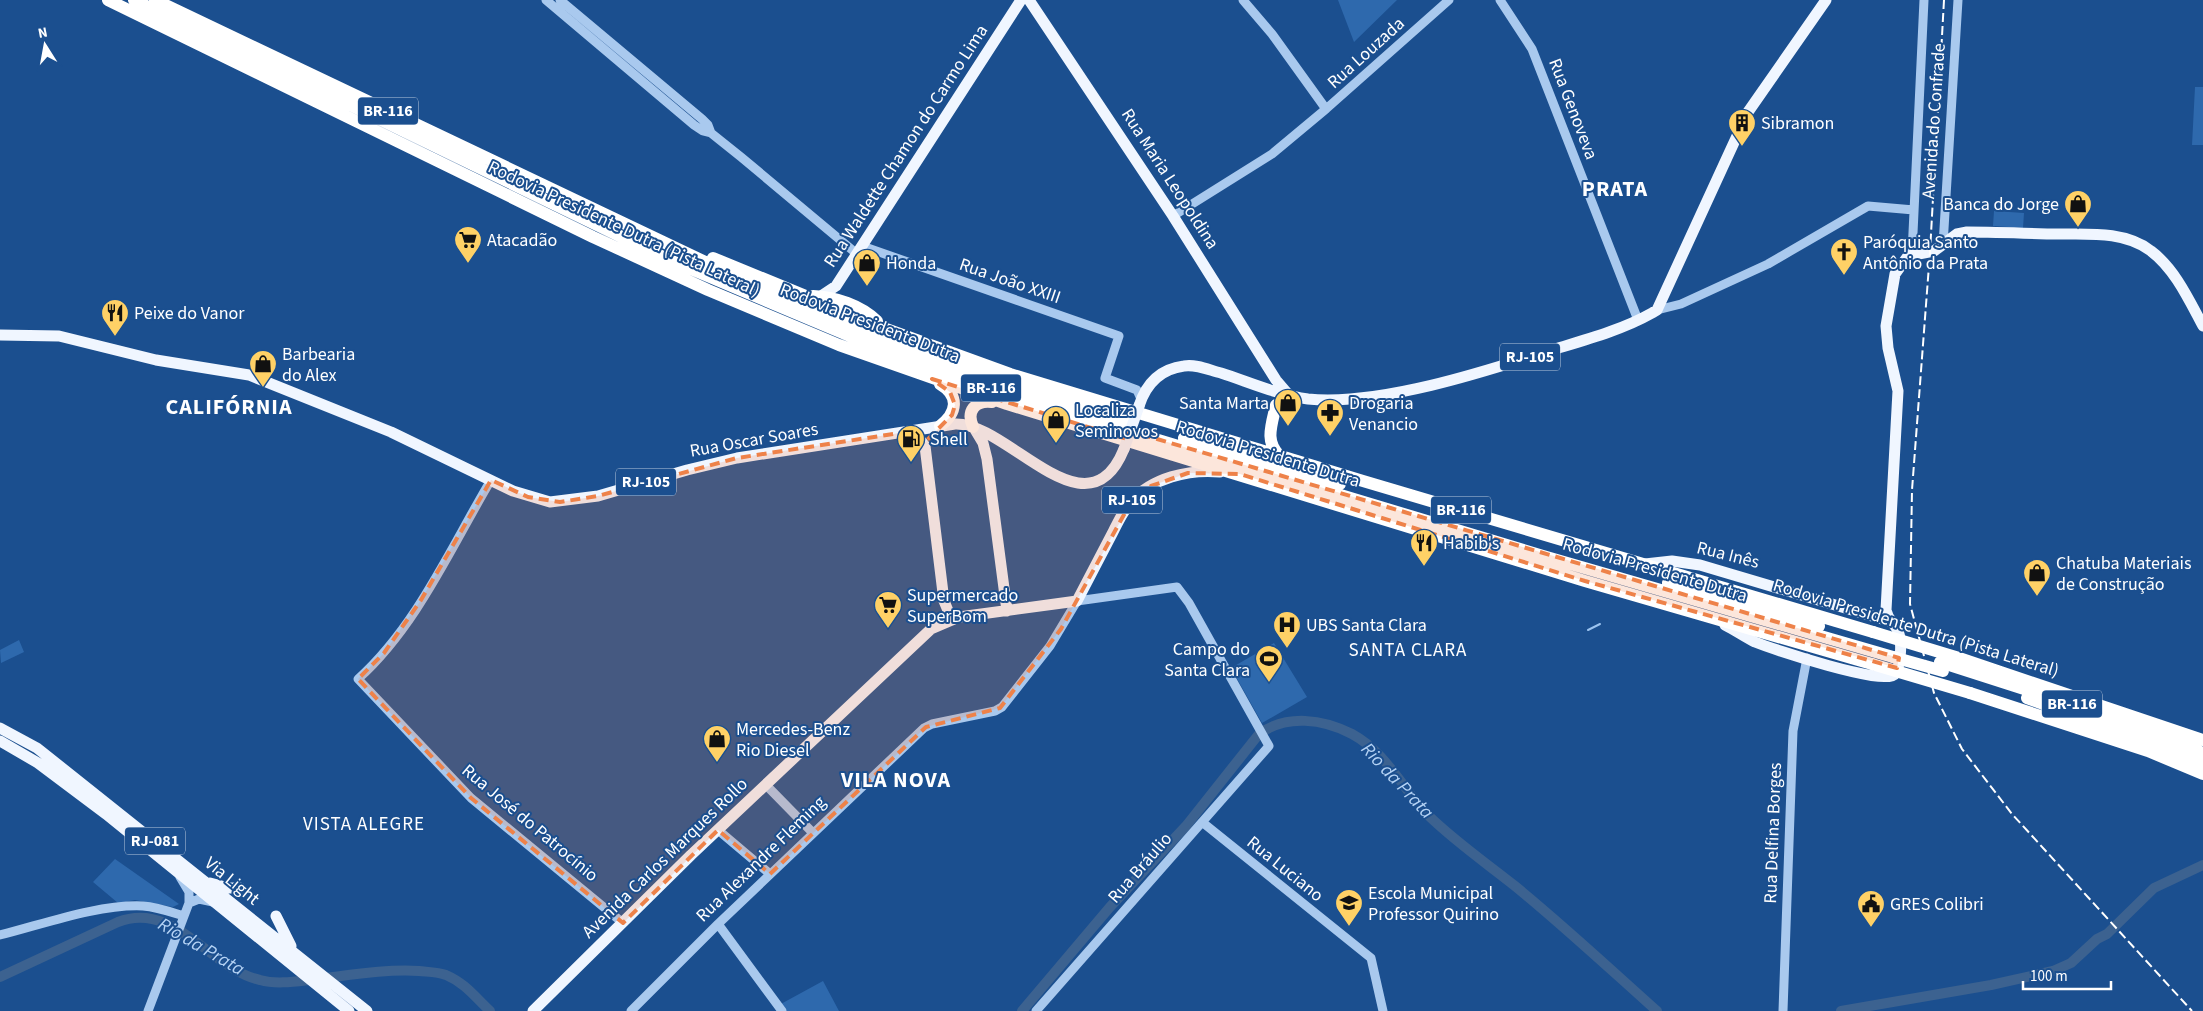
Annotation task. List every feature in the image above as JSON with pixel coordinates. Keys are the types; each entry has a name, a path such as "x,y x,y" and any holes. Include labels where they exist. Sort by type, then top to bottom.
{"highway":[{"name":"Rodovia Presidente Dutra (Pista Lateral)","path":"108,0 665,271 839,344 932,379 1007,404 1240,474 1449,540 1970,693 2168,759 2203,774"},
{"name":"Rodovia Presidente Dutra","path":"134,0 665,258 824,326 918,362 1052,408 1543,556 1893,652"},
{"name":"Rodovia Presidente Dutra","path":"155,0 741,280 849,326 961,368 1131,422 1597,564 2099,713 2203,753"},
{"name":"Rodovia Presidente Dutra (Pista Lateral)","path":"622,223 886,329 1010,374 1959,658 2203,740"},
{"path":"799,294 821,296 837,293 886,329"},
{"path":"932,379 950,392 955,405 952,415 940,426"},
{"path":"973,427 970,415 976,404 988,401 1007,404"},
{"name":"Rua Maria Leopoldina","path":"1276,406 1270,439 1273,448 1280,456"},
{"name":"Rodovia Presidente Dutra","path":"1941,667 2203,763"}],"main road":[{"name":"Rua Waldette Chamon do Carmo Lima","path":"837,293 859,250 1021,0"},
{"name":"Rua Maria Leopoldina","path":"1029,0 1173,216 1274,385 1276,406"},
{"path":"1657,310 1753,103 1826,0"},
{"path":"1711,616 1755,641 1861,675 1879,678 1891,677 1898,664 1901,641 1898,630 1884,616 1898,391 1887,343 1886,326 1895,274 1902,262 1912,254 1930,252 1943,245 1955,235 1967,232 2102,236 2129,240 2146,248 2163,261 2176,279 2203,326"},
{"name":"RJ-105","path":"1638,320 1657,310"},
{"name":"Rua Oscar Soares","path":"1276,406 1284,400 1319,404 1420,387 1577,343 1638,320"},
{"name":"Rua Oscar Soares","path":"0,335 59,336 156,360 238,372 391,432 528,497 550,502 598,496 727,460 959,424 973,427 1059,477 1076,483 1095,481 1110,473 1117,465 1140,402 1158,375 1185,365 1274,385 1288,394 1306,398 1340,399"},
{"path":"925,446 931,433 940,426"},
{"path":"973,427 982,442 987,459 1007,611"},
{"path":"906,432 917,436 925,446 944,602 949,613 959,617"},
{"name":"Rua Alexandre Fleming","path":"1077,601 1126,508 1138,495 1157,483 1188,473 1211,471 1240,474"},
{"name":"Rua Inês","path":"1643,564 1672,561 1700,565 1884,616"},
{"name":"Avenida Carlos Marques Rollo","path":"931,628 959,617 1077,601"},
{"name":"Avenida Carlos Marques Rollo","path":"533,1011 718,830 931,628 944,602"},
{"name":"Via Light","path":"0,728 38,748 197,875 300,961 328,987 349,1011"},
{"name":"Via Light","path":"0,740 38,763 217,904 300,961"},
{"path":"197,875 221,887 240,888"},
{"path":"276,916 287,940 300,961"},
{"name":"Via Light","path":"328,987 367,1011"}],"street":[{"path":"546,0 694,124 703,131 710,133 859,250"},
{"path":"560,0 708,125 710,133"},
{"path":"1243,0 1272,34 1326,110"},
{"name":"Rua Louzada","path":"1173,216 1248,170 1326,110 1449,0"},
{"name":"Rua Genoveva","path":"1500,0 1518,25 1536,57 1638,320"},
{"path":"1912,254 1924,0"},
{"name":"Avenida do Confrade","path":"1943,245 1958,0"},
{"path":"1657,310 1681,304 1768,264 1868,206 1914,210"},
{"name":"Rua João XXIII","path":"859,250 1119,336 1105,378 1137,390 1140,402"},
{"name":"Rua José do Patrocínio","path":"491,480 422,600 384,653 358,679 471,798 623,923"},
{"name":"Rua Bráulio","path":"1036,1011 1202,822 1267,743 1182,592 1177,588 1077,601"},
{"name":"Rua Alexandre Fleming","path":"630,1011 770,874 928,725 990,712 1002,707 1050,646 1077,601"},
{"name":"Rua Delfina Borges","path":"1783,1011 1793,731 1806,658"},
{"path":"766,785 813,833"},
{"name":"Rua Luciano","path":"1202,822 1371,958 1383,1011"},
{"path":"718,830 770,874"},
{"path":"148,1011 189,903 189,892 178,872"},
{"path":"189,903 199,899 217,904"},
{"path":"0,935 85,914 129,906 154,907 183,919"},
{"path":"718,924 782,1011"}],"highlighted area":[{"path":"932,379 1127,439 1130,431 1899,658 1897,668 1585,581 1240,474 1188,473 1151,486 1131,502 1061,629 1000,708 926,727 770,874 718,830 623,923 471,798 358,679 384,653 421,600 491,480 528,497 560,502 598,496 737,458 906,432 925,442 952,415 955,405 950,392"}],"shaded area":[{"path":"1338,0 1397,0 1354,42"},
{"path":"2195,87 2203,87 2203,145 2192,145"},
{"path":"1994,211 2024,213 2023,228 1993,226"},
{"path":"19,640 24,652 1,663 0,650"},
{"name":"Campo do Santa Clara","path":"1274,643 1307,697 1262,723 1231,668"},
{"path":"115,859 179,904 173,907 135,900 118,903 93,882"},
{"path":"823,981 839,1011 783,1011 779,1005"}],"waterway":[{"path":"1588,630 1600,624"},
{"name":"Rio da Prata","path":"1022,1011 1110,907 1186,826 1259,734 1281,723 1293,721 1317,722 1329,725 1352,734 1364,742 1385,761 1430,817 1533,901 1657,1011"},
{"name":"Rio da Prata","path":"1841,1011 1991,985 2053,971 2071,963 2097,939 2107,934 2154,888 2203,865"},
{"name":"Rio da Prata","path":"0,977 118,922 138,918 157,920 175,928 225,963 242,973 260,980 288,982 393,971 436,973 446,975 459,982 490,1011"}],"railway":[{"path":"1944,0 1930,252 1912,490 1910,604 1934,693 1962,749 2012,814 2192,1011"}],"place":[{"name":"Sibramon","path":"1742,147"},
{"name":"Banca do Jorge","path":"2078,228"},
{"name":"Atacadão","path":"468,264"},
{"name":"Paróquia Santo Antônio da Prata","path":"1844,276"},
{"name":"Honda","path":"867,287"},
{"name":"Peixe do Vanor","path":"115,337"},
{"name":"Barbearia do Alex","path":"263,388"},
{"name":"Santa Marta","path":"1288,427"},
{"name":"Drogaria Venancio","path":"1330,437"},
{"name":"Localiza Seminovos","path":"1056,444"},
{"name":"Shell","path":"911,463"},
{"name":"Habib's","path":"1424,567"},
{"name":"Chatuba Materiais de Construção","path":"2037,597"},
{"name":"Supermercado SuperBom","path":"888,629"},
{"name":"UBS Santa Clara","path":"1287,649"},
{"name":"Campo do Santa Clara","path":"1269,683"},
{"name":"Mercedes-Benz Rio Diesel","path":"717,763"},
{"name":"Escola Municipal Professor Quirino","path":"1349,927"},
{"name":"GRES Colibri","path":"1871,928"}],"district":[{"name":"PRATA","path":"1615,189"},
{"name":"CALIFÓRNIA","path":"229,407"},
{"name":"SANTA CLARA","path":"1408,650"},
{"name":"VILA NOVA","path":"896,780"},
{"name":"VISTA ALEGRE","path":"364,824"}]}
